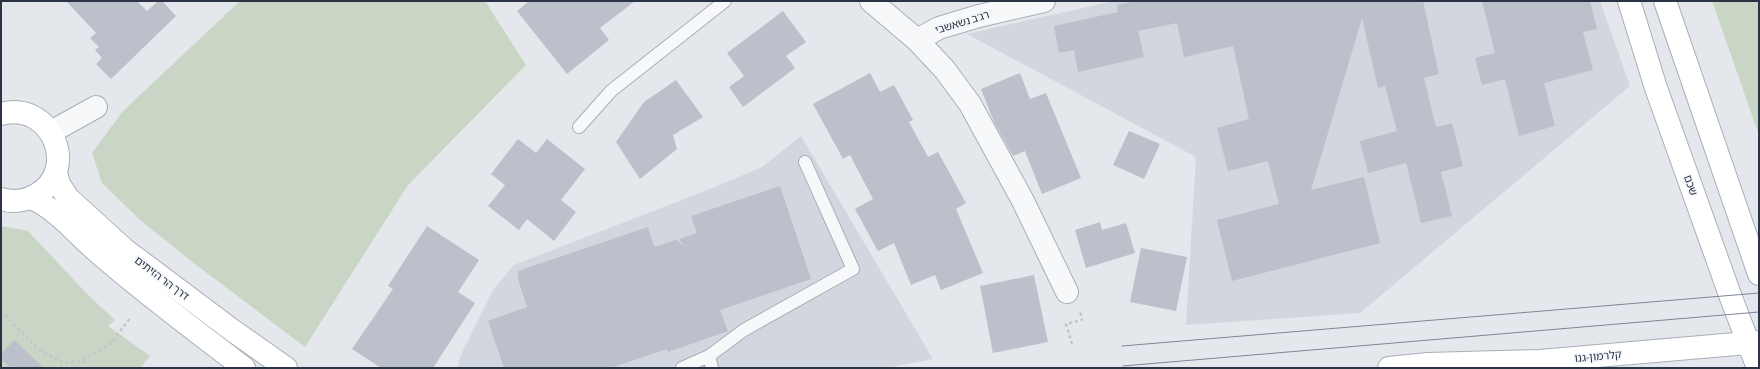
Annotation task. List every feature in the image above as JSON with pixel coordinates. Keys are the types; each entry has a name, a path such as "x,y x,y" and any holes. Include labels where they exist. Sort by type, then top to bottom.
{"street":[{"path":"871,1 917,40 946,70 970,104 1023,201 1072,298"},
{"name":"רג'ב נשאשבי","path":"917,40 939,28 979,16 1044,1"},
{"name":"שכם","path":"1629,1 1656,88 1754,343 1758,368"},
{"path":"1665,1 1759,274"},
{"path":"51,132 96,107"},
{"path":"1,200 19,201 31,198 42,192 56,173 58,159 57,145 51,132 42,122 32,115 3,111"},
{"name":"דרך הר הזיתים","path":"56,173 59,184 68,198 124,249 226,326 286,368"},
{"name":"דרך הר הזיתים","path":"31,198 48,207 100,255 244,368"},
{"name":"קלרמון-גנו","path":"1389,368 1428,364 1540,360 1754,343"}],"lane":[{"path":"579,127 611,91 725,1"},
{"path":"682,368 709,356 744,330 854,269 805,162"},
{"path":"709,356 712,368"}],"path":[{"path":"1072,298 1082,320 1066,324 1072,344"},
{"path":"1,311 39,350 64,363 84,360 110,344 131,317"},
{"path":"84,360 84,368"}],"shaded area":[{"path":"1114,1 1600,1 1630,86 1360,313 1186,325 1196,157 967,34"},
{"path":"801,136 933,359 886,368 458,368 460,357 493,290 514,265 710,189 762,167"}],"green space":[{"path":"240,1 485,1 526,65 408,185 305,347 191,261 139,219 102,183 92,153 123,111"},
{"path":"1712,1 1759,1 1759,135"},
{"path":"1,226 28,231 88,295 115,320 108,326 150,356 140,368 1,368"}],"building":[{"path":"66,1 137,1 147,11 158,1 162,1 176,16 111,79 96,64 102,58 95,50 99,47 90,38 96,33"},
{"path":"529,1 635,1 600,28 609,40 567,74 517,11"},
{"path":"1136,1 1423,1 1439,74 1424,78 1436,127 1452,123 1463,166 1441,172 1452,216 1421,223 1406,163 1368,173 1360,141 1397,131 1385,86 1378,88 1362,18 1311,190 1364,177 1380,243 1232,281 1217,220 1279,204 1268,161 1228,171 1217,128 1249,119 1233,46 1184,57 1177,23 1138,31 1144,57 1078,72 1074,50 1059,53 1054,26 1118,12 1117,5"},
{"path":"1482,1 1590,1 1597,29 1583,32 1593,70 1544,83 1555,126 1519,136 1505,79 1482,85 1475,58 1495,53"},
{"path":"783,11 806,42 786,56 795,68 743,107 729,87 744,76 727,53"},
{"path":"870,73 880,92 894,85 913,120 909,122 928,157 938,152 966,203 956,209 983,273 941,290 935,275 911,285 894,243 878,251 855,209 873,199 850,155 843,159 813,104"},
{"path":"1020,73 1030,99 1046,93 1081,178 1042,194 1025,151 1013,156 994,122 981,89"},
{"path":"676,80 703,117 673,135 677,149 640,179 616,142 644,102"},
{"path":"1129,131 1160,144 1144,179 1113,165"},
{"path":"518,139 536,153 547,139 585,169 561,200 576,212 554,241 527,219 519,230 488,206 505,185 491,174"},
{"path":"780,186 811,279 720,310 728,331 668,352 667,349 610,368 504,368 488,321 527,307 518,279 518,271 648,227 654,247 676,240 684,246 679,239 697,233 691,216"},
{"path":"1100,222 1102,230 1126,223 1135,253 1086,268 1075,230"},
{"path":"427,226 479,260 458,292 475,303 433,368 381,368 352,349 393,289 388,286"},
{"path":"1141,248 1187,257 1176,311 1130,302"},
{"path":"1034,275 1048,342 993,353 980,286"},
{"path":"14,340 44,368 11,368 1,359 1,354"}],"tram line":[{"path":"1122,346 1759,293"},
{"path":"1123,366 1759,312"}]}
